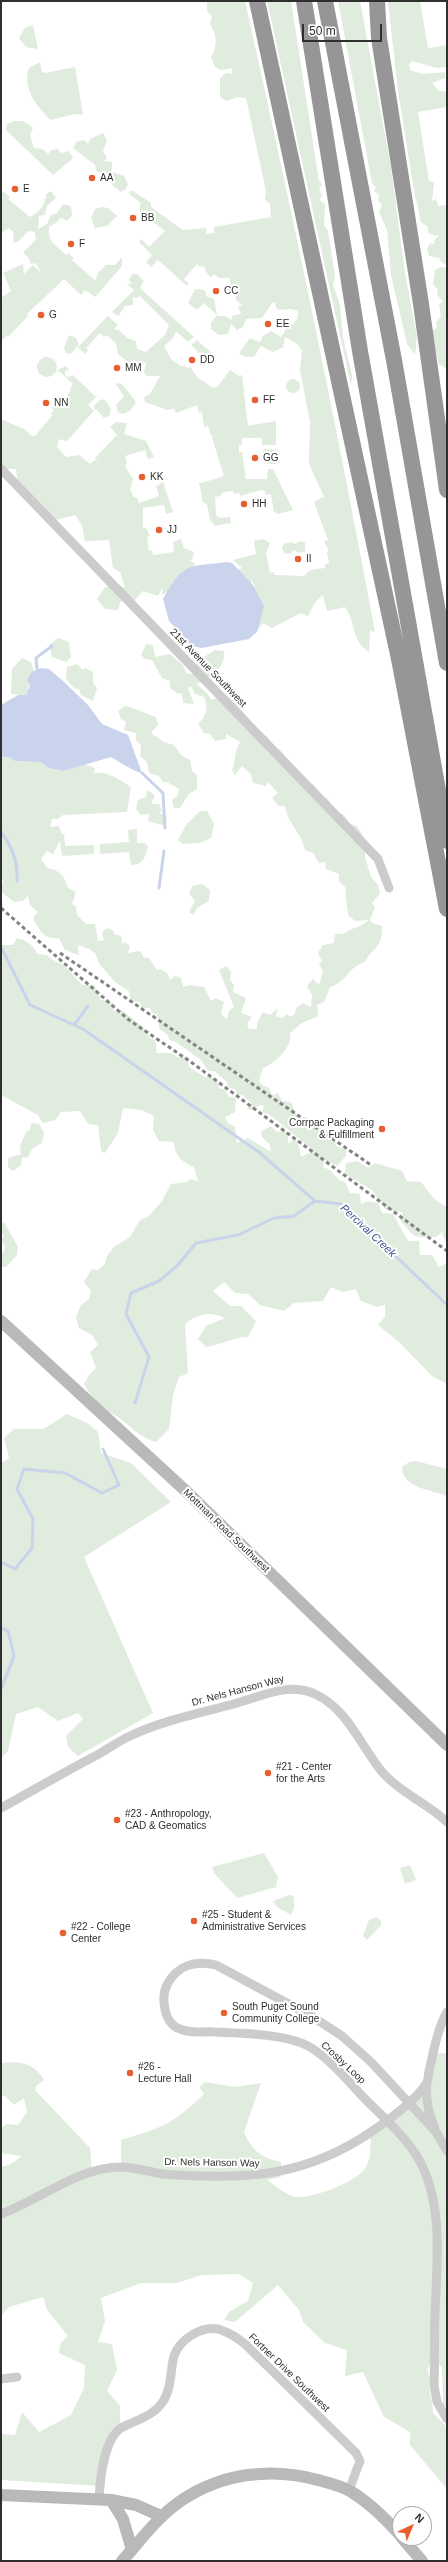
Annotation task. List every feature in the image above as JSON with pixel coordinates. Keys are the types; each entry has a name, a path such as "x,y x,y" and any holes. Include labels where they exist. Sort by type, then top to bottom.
{"highway":[{"path":"257,1 400,659 447,909"},
{"path":"304,1 361,359 447,841"},
{"path":"326,1 394,360 447,663"},
{"path":"369,1 379,38 422,304 447,490"},
{"path":"377,1 379,38"}],"street":[{"name":"21st Avenue Southwest","path":"1,469 378,859 389,888"},
{"name":"Mottman Road Southwest","path":"1,1321 191,1496 447,1745"},
{"name":"Dr. Nels Hanson Way","path":"1,1808 141,1731 160,1723 271,1692 294,1688 315,1694 333,1705 348,1722 369,1755 393,1783 406,1794 424,1804 447,1822"},
{"name":"Crosby Loop","path":"447,2151 436,2132 371,2062 342,2036 230,1971 201,1961 187,1965 173,1974 165,1988 164,2005 168,2018 178,2029 193,2033 214,2032 288,2038 310,2047 333,2066 387,2121 418,2158 431,2193 438,2238 434,2385 437,2402 447,2419"},
{"path":"436,2132 425,2095 438,2035 447,2012"},
{"name":"Dr. Nels Hanson Way","path":"1,2214 20,2207 92,2172 121,2167 162,2174 237,2176 293,2170 337,2154 387,2121 427,2083"},
{"name":"Fortner Drive Southwest","path":"105,2500 102,2472 111,2439 120,2429 156,2411 163,2401 175,2355 181,2344 191,2335 203,2330 218,2329 232,2334 245,2344 356,2453 360,2461 349,2490"},
{"path":"1,2379 17,2377"},
{"path":"122,2561 161,2516 182,2500 234,2476 267,2472 298,2474 349,2490 381,2514 392,2526"},
{"path":"1,2494 105,2500 136,2505 161,2516"},
{"path":"105,2500 123,2519 132,2550"},
{"path":"409,2546 422,2561"}],"green space":[{"path":"207,1 245,1 280,159 345,474 375,632 370,631 369,652 363,648 356,637 351,619 345,607 327,611 323,595 315,602 308,616 301,613 272,628 263,623 257,630 252,587 255,586 251,580 251,584 236,570 242,568 233,560 256,554 254,541 263,539 270,543 266,553 270,573 274,572 274,575 304,576 310,570 325,568 325,564 329,563 327,552 329,551 324,541 328,540 314,502 323,497 325,499 309,464 310,422 300,370 302,350 296,343 285,337 283,347 273,352 261,346 254,357 245,357 239,353 250,338 260,342 263,336 271,331 281,337 286,329 296,321 298,311 291,309 279,310 276,308 275,302 272,303 262,318 246,319 243,327 237,330 231,324 228,334 219,335 211,329 211,323 216,316 225,316 231,320 233,315 241,314 238,307 242,305 236,300 235,293 230,293 230,278 219,278 214,274 211,277 206,272 204,266 200,267 197,264 184,279 189,284 187,286 158,260 151,267 146,262 152,255 139,242 141,239 149,247 165,231 140,212 140,202 130,195 129,191 133,191 151,203 151,207 183,230 206,228 206,234 214,233 214,227 271,217 270,204 265,200 266,191 246,98 237,97 227,101 220,97 220,78 226,73 232,74 232,68 221,70 215,67 211,57 215,48 216,40 210,24 212,17 207,11"},
{"path":"267,1 291,1 319,181 322,184 319,189 322,195 320,200 325,205 324,225 328,231 335,276 333,285 340,305 343,338 352,375 351,386"},
{"path":"338,1 360,1 391,168 405,273 417,337 415,355 407,344 391,275 387,230 379,212 382,205 378,201 379,195 374,191 376,188 372,183"},
{"path":"388,1 420,1 428,48 447,45 447,67 437,68 412,61 409,64 410,70 423,74 445,72 445,78 432,83 439,91 447,92 447,107 418,112 429,181 434,182 432,201 436,199 438,206 446,205 447,265 441,262 439,258 429,256 427,249 430,243 435,245 434,241 439,235 435,236 428,233 428,227 421,222 419,216 398,91"},
{"path":"33,25 38,49 26,47 19,38 25,28"},
{"path":"40,62 42,72 45,73 75,67 83,115 75,114 50,120 40,109 29,90 27,76 29,68"},
{"path":"14,121 23,121 33,128 30,135 34,148 43,149 48,154 52,150 58,149 61,153 68,151 73,157 53,175 6,130 7,124"},
{"path":"103,133 107,141 103,151 107,158 104,161 112,162 112,172 124,176 128,184 126,189 121,192 113,186 110,174 97,172 95,165 73,148 76,142 84,140 88,144 90,139"},
{"path":"51,191 56,198 47,206 45,215 39,216 38,229 47,224 51,215 57,213 63,204 71,206 72,216 67,221 61,218 50,226 49,235 52,242 66,255 68,253 74,258 72,260 96,281 97,274 106,265 115,265 122,257 122,266 95,297 85,290 81,295 64,279 27,314 28,316 8,337 6,335 5,339 1,339 1,298 11,291 3,273 23,264 24,274 33,265 41,273 36,263 31,264 28,257 23,253 36,239 35,232 28,231 19,241 14,243 13,232 9,228 1,233 1,193 4,192 10,197 8,199 30,217 39,210 45,201 46,194"},
{"path":"102,207 108,208 117,216 107,226 95,228 91,218 95,209"},
{"path":"441,267 447,268 447,369 439,364 436,351 429,345 430,331 437,328 436,323 441,316 439,305 443,301 437,295 438,290 433,284 435,270"},
{"path":"132,274 137,274 144,281 140,288 194,337 188,342 177,332 175,333 174,337 164,346 171,359 182,367 184,365 188,369 190,366 197,377 213,388 218,386 230,370 239,376 242,375 248,426 276,421 276,445 262,445 262,438 242,438 242,445 239,445 239,452 242,452 246,479 267,479 268,469 273,469 293,510 278,514 274,512 271,494 266,495 265,491 261,490 240,496 239,493 234,494 233,491 223,492 220,496 215,497 216,515 219,518 230,517 231,523 215,526 210,520 207,504 203,503 199,482 202,483 224,476 213,441 212,436 215,436 211,435 208,426 204,427 202,412 199,413 197,405 176,413 174,409 167,410 145,402 144,397 150,394 160,376 147,376 144,373 146,363 130,364 118,354 116,343 106,335 104,337 100,333 86,348 88,350 85,354 78,347 108,316 118,325 114,329 118,329 127,338 136,341 137,349 146,352 165,335 169,325 139,295 138,298 133,297 133,305 125,306 118,316 112,312 134,290 127,284 132,284 129,280"},
{"path":"195,289 202,289 206,292 206,296 214,299 217,315 204,303 197,310 188,303"},
{"path":"69,335 76,338 79,344 71,354 66,353 64,348"},
{"path":"197,340 217,358 213,361 203,352 200,354 191,345"},
{"path":"47,357 54,360 57,367 54,374 47,377 40,374 37,367 40,360"},
{"path":"66,366 69,370 65,371 65,376 69,377 73,375 96,397 88,405 94,411 66,442 62,439 58,441 57,447 66,457 79,455 90,464 98,458 94,459 117,435 110,427 116,422 127,423 124,434 146,441 154,457 148,459 145,450 125,456 127,462 125,466 133,479 130,489 133,496 137,498 139,503 159,496 156,486 163,482 173,512 166,514 164,505 143,508 143,528 146,528 150,536 147,537 149,551 152,550 153,555 174,552 173,542 181,539 184,548 194,552 193,558 190,561 194,563 197,572 162,595 163,587 158,596 143,591 134,601 121,601 118,610 105,609 97,599 105,587 117,585 125,588 120,572 113,568 109,540 85,541 82,525 75,515 56,520 18,485 16,469 4,469 1,466 1,419 24,429 32,436 35,436 52,416 51,413 54,410 51,407 63,401 71,390 70,388 73,384 59,371 56,374 59,369"},
{"path":"290,379 296,379 300,383 300,389 296,393 290,393 286,389 286,383"},
{"path":"115,383 122,384 136,402 131,410 123,414 118,412 116,405 124,396"},
{"path":"102,399 106,401 111,410 109,416 104,418 96,409 95,410 94,405"},
{"path":"263,450 278,450 277,464 267,464 267,457 263,457"},
{"path":"300,541 305,542 305,551 299,553 294,550 290,554 284,553 282,548 284,544 291,542 295,544"},
{"path":"58,638 69,642 71,657 66,662 52,657 49,645"},
{"path":"146,644 153,645 155,657 170,654 183,665 187,674 193,674 194,668 198,661 214,650 224,651 223,662 217,671 210,676 208,681 197,683 211,700 226,695 232,700 256,728 268,737 267,753 279,749 307,781 314,785 321,796 328,799 335,810 344,815 350,824 357,826 366,841 365,857 371,877 378,885 380,893 372,903 375,908 370,919 372,923 382,926 381,939 377,947 365,962 354,968 341,982 330,987 324,1002 317,1005 318,1016 302,1023 290,1033 289,1044 286,1049 278,1058 263,1068 259,1081 262,1085 269,1088 272,1095 278,1093 282,1101 291,1102 298,1119 306,1117 309,1120 315,1119 322,1123 324,1131 327,1129 334,1133 336,1146 346,1150 346,1156 337,1166 324,1159 323,1167 330,1170 339,1180 345,1182 350,1193 360,1194 361,1204 368,1201 378,1203 382,1213 393,1214 408,1241 419,1241 420,1255 432,1255 439,1267 447,1263 447,1384 432,1376 399,1342 378,1325 385,1317 385,1305 377,1307 361,1301 356,1289 343,1292 331,1287 323,1301 294,1303 284,1311 260,1305 248,1294 235,1293 224,1282 213,1291 230,1306 241,1306 256,1321 248,1337 237,1338 206,1347 198,1339 206,1326 225,1318 214,1314 204,1314 195,1317 185,1324 188,1373 179,1377 173,1395 169,1429 156,1442 141,1435 108,1411 100,1410 84,1384 89,1375 96,1368 90,1352 98,1345 92,1335 79,1328 76,1317 81,1305 89,1299 91,1291 84,1282 92,1269 98,1270 105,1264 107,1256 114,1247 130,1237 140,1220 149,1216 162,1201 171,1184 187,1182 190,1179 198,1181 194,1167 182,1161 177,1155 174,1142 159,1141 153,1130 154,1116 141,1110 123,1108 118,1133 105,1153 101,1151 98,1125 88,1124 80,1111 61,1112 55,1120 43,1123 38,1115 3,1096 1,1090 1,945 13,945 17,938 32,945 37,954 47,955 63,965 82,985 94,985 101,1000 113,1003 114,1011 122,1010 144,1028 150,1038 155,1040 157,1053 172,1053 177,1057 188,1057 189,1067 205,1077 216,1078 220,1089 225,1089 229,1097 236,1098 235,1112 225,1117 228,1123 235,1127 237,1143 248,1138 271,1152 270,1145 262,1137 261,1131 271,1126 277,1132 284,1130 288,1134 288,1144 294,1138 299,1146 301,1157 314,1151 270,1115 262,1112 264,1106 260,1105 252,1110 247,1109 251,1103 242,1095 237,1095 236,1090 228,1087 227,1082 214,1071 208,1071 201,1060 176,1042 170,1040 167,1034 159,1029 159,1019 156,1014 152,1013 150,1008 142,1008 140,1002 131,1001 129,991 115,982 100,965 95,953 78,945 79,955 65,950 59,938 46,936 37,926 33,918 38,912 30,905 28,896 23,901 14,902 1,892 3,880 1,879 1,757 9,757 15,761 40,762 49,768 63,771 85,764 95,768 94,773 109,774 131,787 127,812 63,815 58,819 52,819 50,827 59,826 62,834 64,834 65,846 94,845 94,854 62,856 60,841 53,854 47,851 41,859 47,868 55,870 61,874 68,888 76,892 72,904 76,907 77,915 86,924 95,924 98,941 104,940 102,933 106,928 113,930 114,934 121,936 122,944 125,942 130,946 128,953 140,951 144,958 149,958 157,970 160,969 167,973 170,980 175,976 181,978 183,987 190,985 204,987 211,1001 216,998 224,1002 221,1014 227,1019 229,1011 234,1007 219,970 226,966 231,972 230,980 234,985 233,992 246,998 241,1013 252,1017 247,1024 249,1029 257,1029 257,1023 263,1012 270,1015 278,1008 276,1016 282,1018 287,1014 290,1017 295,1014 296,1008 303,1003 311,1007 312,995 307,986 313,979 319,985 323,971 319,964 322,961 318,953 323,945 334,943 335,934 343,934 363,925 369,920 355,921 348,915 345,895 346,888 339,881 339,874 326,869 325,862 319,863 313,853 305,850 301,838 286,812 285,806 278,806 272,798 278,793 268,782 266,786 253,783 251,774 242,766 235,775 232,770 240,742 226,734 226,739 215,741 210,734 204,733 198,724 206,712 204,697 195,694 191,686 188,688 194,704 183,703 182,694 177,693 170,688 170,681 162,678 152,660 145,659 141,655"},
{"path":"22,658 31,662 34,671 32,673 26,696 11,694 12,669"},
{"path":"77,664 83,670 85,668 93,672 93,683 97,688 93,701 81,695 79,689 74,688 66,679 67,667"},
{"path":"125,706 156,717 158,725 151,733 164,742 174,745 181,755 190,760 192,771 197,775 197,789 189,794 180,808 174,808 172,800 178,796 179,789 167,782 163,782 159,776 149,773 147,762 140,756 141,745 136,740 136,733 124,730 126,722 121,719 118,711"},
{"path":"147,790 155,795 151,804 159,804 162,810 159,813 166,815 167,822 162,825 148,821 149,814 141,815 136,809 138,800 146,797"},
{"path":"200,811 207,811 214,824 211,838 199,843 183,844 178,840 186,825"},
{"path":"137,829 137,843 145,843 148,846 145,856 141,862 131,865 129,852 100,854 100,844 129,842 128,830"},
{"path":"202,884 210,890 209,901 197,908 193,915 189,912 195,901 189,894 192,886"},
{"path":"31,1123 39,1124 44,1133 42,1143 32,1149 28,1157 22,1158 21,1165 13,1171 8,1167 8,1158 21,1154 20,1145 26,1132 30,1130"},
{"path":"357,1161 368,1168 375,1163 402,1171 407,1181 421,1182 435,1200 447,1207 447,1247 442,1232 436,1237 417,1237 411,1233 400,1220 403,1212 386,1210 372,1190 345,1174 346,1163"},
{"path":"4,1222 18,1247 17,1255 6,1267 1,1267 1,1257 5,1248 2,1240 4,1235 1,1233 1,1224"},
{"path":"67,1414 87,1423 98,1432 101,1453 131,1463 171,1502 84,1557 153,1713 78,1756 68,1747 66,1736 83,1719 78,1713 58,1721 38,1707 16,1714 8,1751 1,1758 1,1463 9,1458 4,1438 14,1429 43,1429"},
{"path":"416,1461 447,1469 447,1496 419,1487 407,1480 403,1474 402,1467 409,1462"},
{"path":"264,1853 278,1877 276,1887 237,1898 214,1873 212,1867"},
{"path":"410,1865 416,1880 405,1884 400,1868"},
{"path":"289,1895 294,1896 294,1908 291,1915 277,1907 273,1901"},
{"path":"376,1917 381,1920 381,1925 367,1940 363,1936 369,1920"},
{"path":"435,2052 447,2054 447,2408 443,2404 442,2368 434,2358 427,2370 430,2377 429,2386 433,2413 447,2427 447,2489 410,2445 410,2432 384,2417 363,2372 345,2376 347,2350 325,2343 303,2322 299,2310 278,2285 235,2322 224,2320 230,2311 248,2301 253,2283 239,2274 201,2275 177,2283 141,2283 101,2298 105,2321 98,2342 112,2344 117,2370 107,2391 120,2406 120,2429 111,2439 100,2486 1,2480 1,2434 15,2435 22,2412 39,2432 71,2415 84,2388 85,2365 59,2353 60,2344 68,2336 47,2310 43,2297 9,2307 1,2316 1,2167 11,2164 22,2156 1,2153 1,2128 7,2124 18,2125 27,2112 24,2098 14,2105 5,2096 1,2095 2,2063 15,2062 26,2064 40,2074 44,2080 36,2086 35,2090 90,2148 92,2172 121,2167 121,2140 147,2132 175,2119 204,2094 199,2087 205,2082 235,2087 261,2083 244,2132 250,2144 258,2153 269,2159 281,2162 281,2177 267,2180 288,2194 296,2197 303,2197 334,2188 354,2178 362,2172 368,2164 370,2154 371,2140 367,2135 420,2091"}],"water":[{"path":"227,562 232,563 253,585 264,606 257,632 249,639 202,648 192,646 169,621 163,599 176,578 188,568"},
{"path":"41,668 49,669 63,681 88,705 102,724 128,735 142,773 131,769 111,757 63,771 49,768 40,762 15,761 9,757 1,757 1,705 18,695 26,695 30,685 27,680 32,672"}],"waterway":[{"path":"37,669 36,658 52,646"},
{"path":"142,773 163,793 165,828"},
{"path":"1,832 14,855 17,881"},
{"path":"159,888 164,851"},
{"path":"1,947 30,1005 83,1029 260,1153 315,1201"},
{"path":"74,1025 88,1006"},
{"name":"Percival Creek","path":"135,1403 149,1357 126,1314 131,1293 159,1281 177,1266 196,1243 238,1235 274,1218 294,1216 315,1201 341,1204 447,1305"},
{"name":"Percival Creek","path":"1,1562 15,1569 32,1548 33,1519 17,1489 24,1469 65,1473 102,1493 119,1485 103,1449"},
{"name":"Percival Creek","path":"1,1628 8,1631 14,1656 1,1689"}],"railway":[{"path":"1,908 129,1020 191,1062 447,1251"},
{"path":"60,953 371,1165"}],"place":[{"name":"AA","path":"92,178"},
{"name":"E","path":"15,189"},
{"name":"BB","path":"133,218"},
{"name":"F","path":"71,244"},
{"name":"CC","path":"216,291"},
{"name":"G","path":"41,315"},
{"name":"EE","path":"268,324"},
{"name":"DD","path":"192,360"},
{"name":"MM","path":"117,368"},
{"name":"FF","path":"255,400"},
{"name":"NN","path":"46,403"},
{"name":"GG","path":"255,458"},
{"name":"KK","path":"142,477"},
{"name":"HH","path":"244,504"},
{"name":"JJ","path":"159,530"},
{"name":"II","path":"298,559"},
{"name":"Corrpac Packaging & Fulfillment","path":"382,1129"},
{"name":"#21 - Center for the Arts","path":"268,1773"},
{"name":"#23 - Anthropology, CAD & Geomatics","path":"117,1820"},
{"name":"#25 - Student & Administrative Services","path":"194,1921"},
{"name":"#22 - College Center","path":"63,1933"},
{"name":"South Puget Sound Community College","path":"224,2013"},
{"name":"#26 - Lecture Hall","path":"130,2073"}]}
